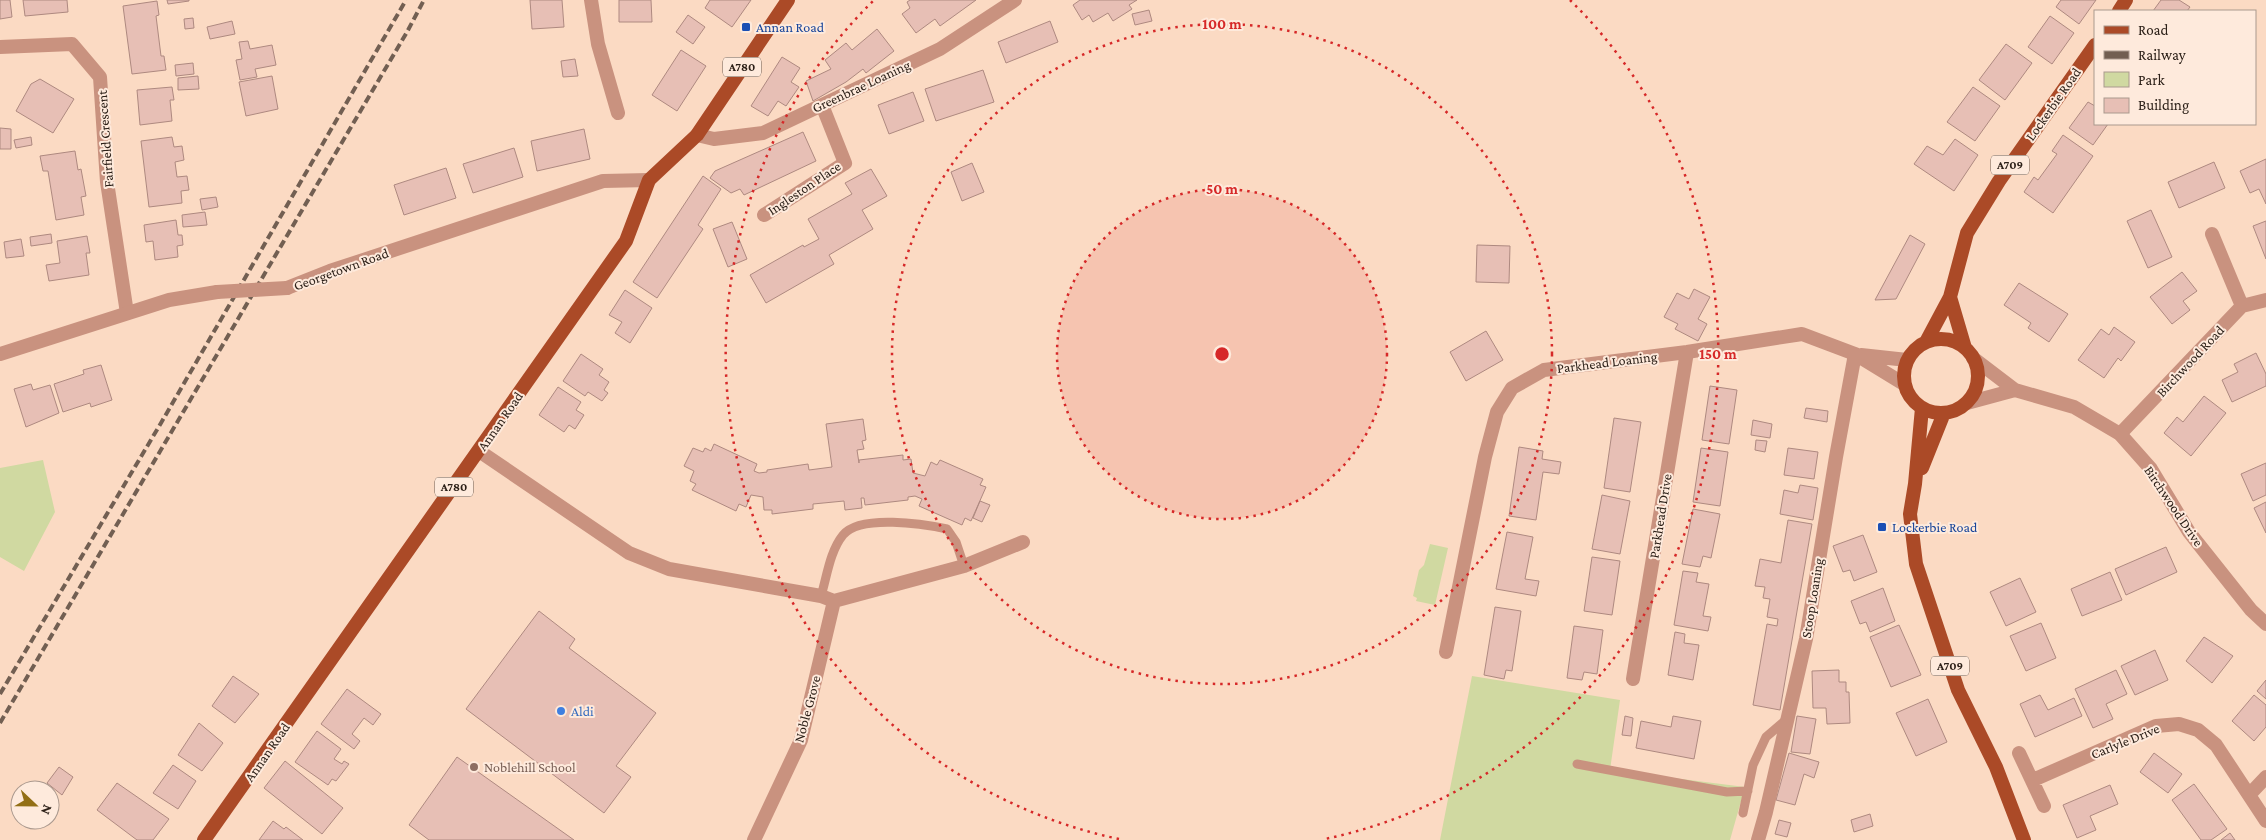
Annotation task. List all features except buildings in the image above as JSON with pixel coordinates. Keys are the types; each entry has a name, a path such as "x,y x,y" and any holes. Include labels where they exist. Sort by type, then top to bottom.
{"main road":[{"name":"Annan Road","path":"204,840 626,241 649,180 697,135 788,0"},
{"name":"Lockerbie Road","path":"1926,342 1950,297 1967,233 1999,181 2094,46"},
{"path":"1908,360 1904,372 1904,384 1908,394 1922,408 1933,412 1952,412 1967,403 1974,393 1978,369 1969,353 1950,297"},
{"path":"1926,342 1936,339 1947,339 1957,342 1969,353"},
{"name":"A709","path":"1908,360 1912,352 1926,342"},
{"name":"A709","path":"1922,408 1916,484 1910,514 1916,564 1958,690 1996,767 2024,840"},
{"name":"A709","path":"1916,484 1944,413"}],"street":[{"path":"591,0 598,44 618,113"},
{"name":"Greenbrae Loaning","path":"697,135 714,140 763,133 940,50 1014,0"},
{"name":"Fairfield Crescent","path":"0,46 72,44 100,77 107,182 127,313"},
{"name":"Ingleston Place","path":"764,215 845,163 822,105"},
{"name":"Georgetown Road","path":"0,354 169,300 217,292 287,288 330,271 603,181 649,180"},
{"path":"2212,234 2242,306 2266,300"},
{"name":"Birchwood Road","path":"2120,434 2242,306"},
{"name":"Parkhead Loaning","path":"1446,652 1485,457 1497,412 1512,388 1544,370 1687,352 1802,334 1855,354 1904,384"},
{"name":"Parkhead Drive","path":"1633,679 1687,352"},
{"path":"1969,353 2015,390"},
{"name":"Parkhead Loaning","path":"1855,354 1908,360"},
{"name":"Stoop Loaning","path":"1758,840 1806,639 1855,354"},
{"path":"1967,403 2015,390"},
{"name":"Birchwood Drive","path":"2015,390 2074,408 2120,434 2151,469 2189,532 2252,610 2266,624"},
{"path":"479,451 629,553 669,570 828,598 964,566 1023,542"},
{"name":"Noble Grove","path":"754,840 801,740 828,598"},
{"name":"Carlyle Drive","path":"2032,780 2156,726 2180,724 2198,730 2216,745 2266,821"},
{"path":"2019,753 2044,806"},
{"path":"2249,795 2266,777"}],"lane":[{"path":"828,598 833,553 844,534 854,526 890,523 933,526 947,530 956,542 964,566"},
{"path":"1743,813 1753,766 1766,737 1788,718"},
{"path":"1577,764 1727,792 1748,791"}],"green space":[{"path":"43,460 55,512 24,571 0,557 0,468"},
{"path":"1430,544 1448,548 1435,605 1416,601 1417,598 1413,596 1419,570 1424,565"},
{"path":"1472,676 1620,700 1610,770 1745,787 1730,840 1440,840"}],"railway":[{"path":"0,694 161,423 406,0"},
{"path":"0,723 407,32 424,0"}],"place":[{"name":"Annan Road","path":"746,27"},
{"name":"Lockerbie Road","path":"1882,527"},
{"name":"Aldi","path":"561,711"},
{"name":"Noblehill School","path":"474,767"}]}
